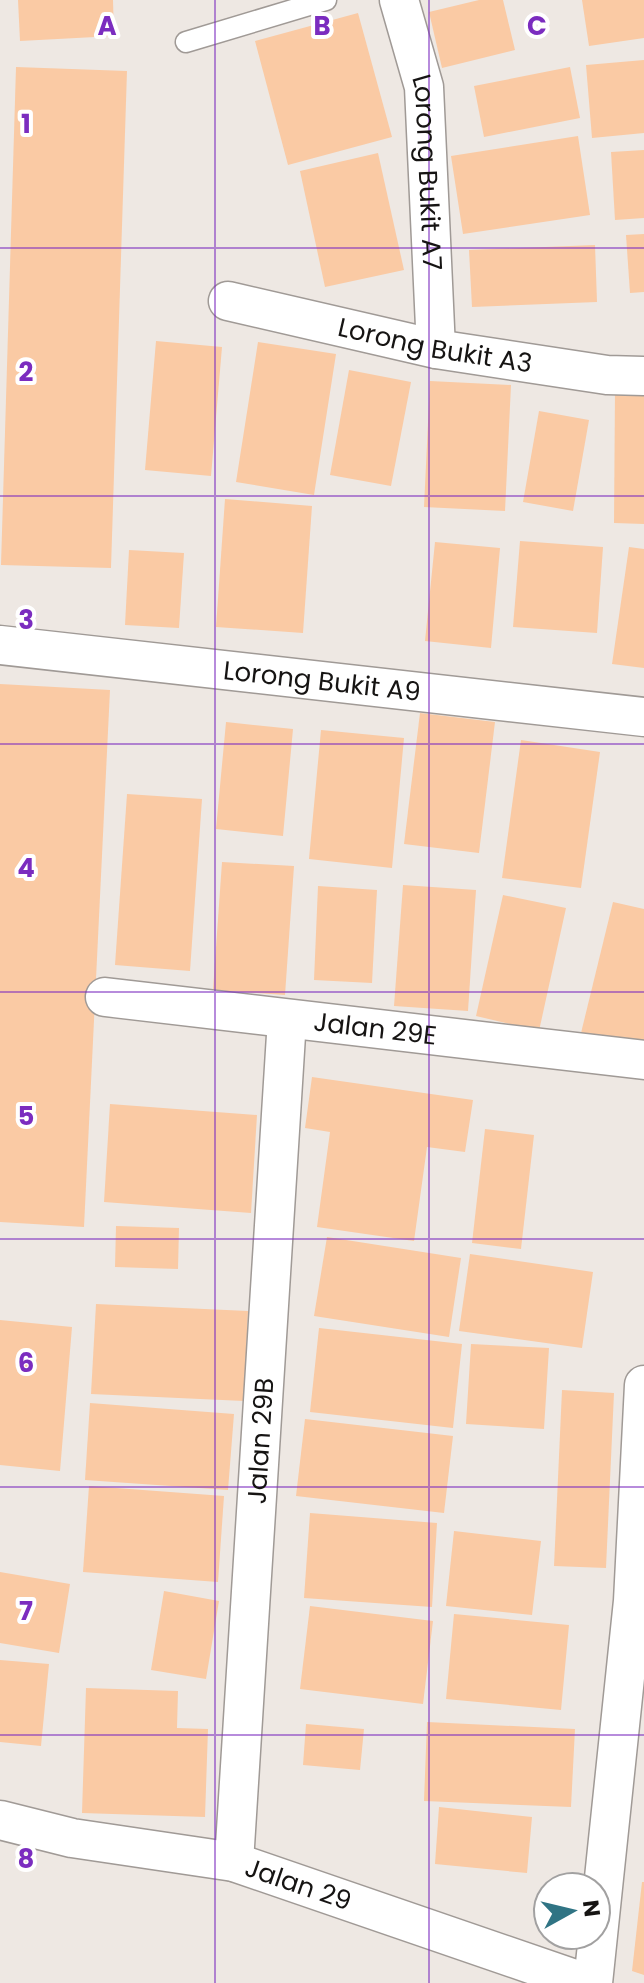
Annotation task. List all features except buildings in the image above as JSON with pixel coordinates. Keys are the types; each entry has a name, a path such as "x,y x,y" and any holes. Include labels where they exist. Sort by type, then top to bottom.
{"street":[{"name":"Lorong Bukit A7","path":"399,0 424,87 436,349"},
{"name":"Lorong Bukit A3","path":"228,301 436,349 607,375 644,376"},
{"name":"Lorong Bukit A9","path":"0,645 644,717"},
{"name":"Jalan 29E","path":"105,997 644,1060"},
{"name":"Jalan 29B","path":"234,1862 287,1019"},
{"path":"593,1983 638,1602 644,1385"},
{"name":"Jalan 29","path":"0,1820 72,1838 234,1862 586,1983"}],"lane":[{"path":"186,42 326,0"}]}
